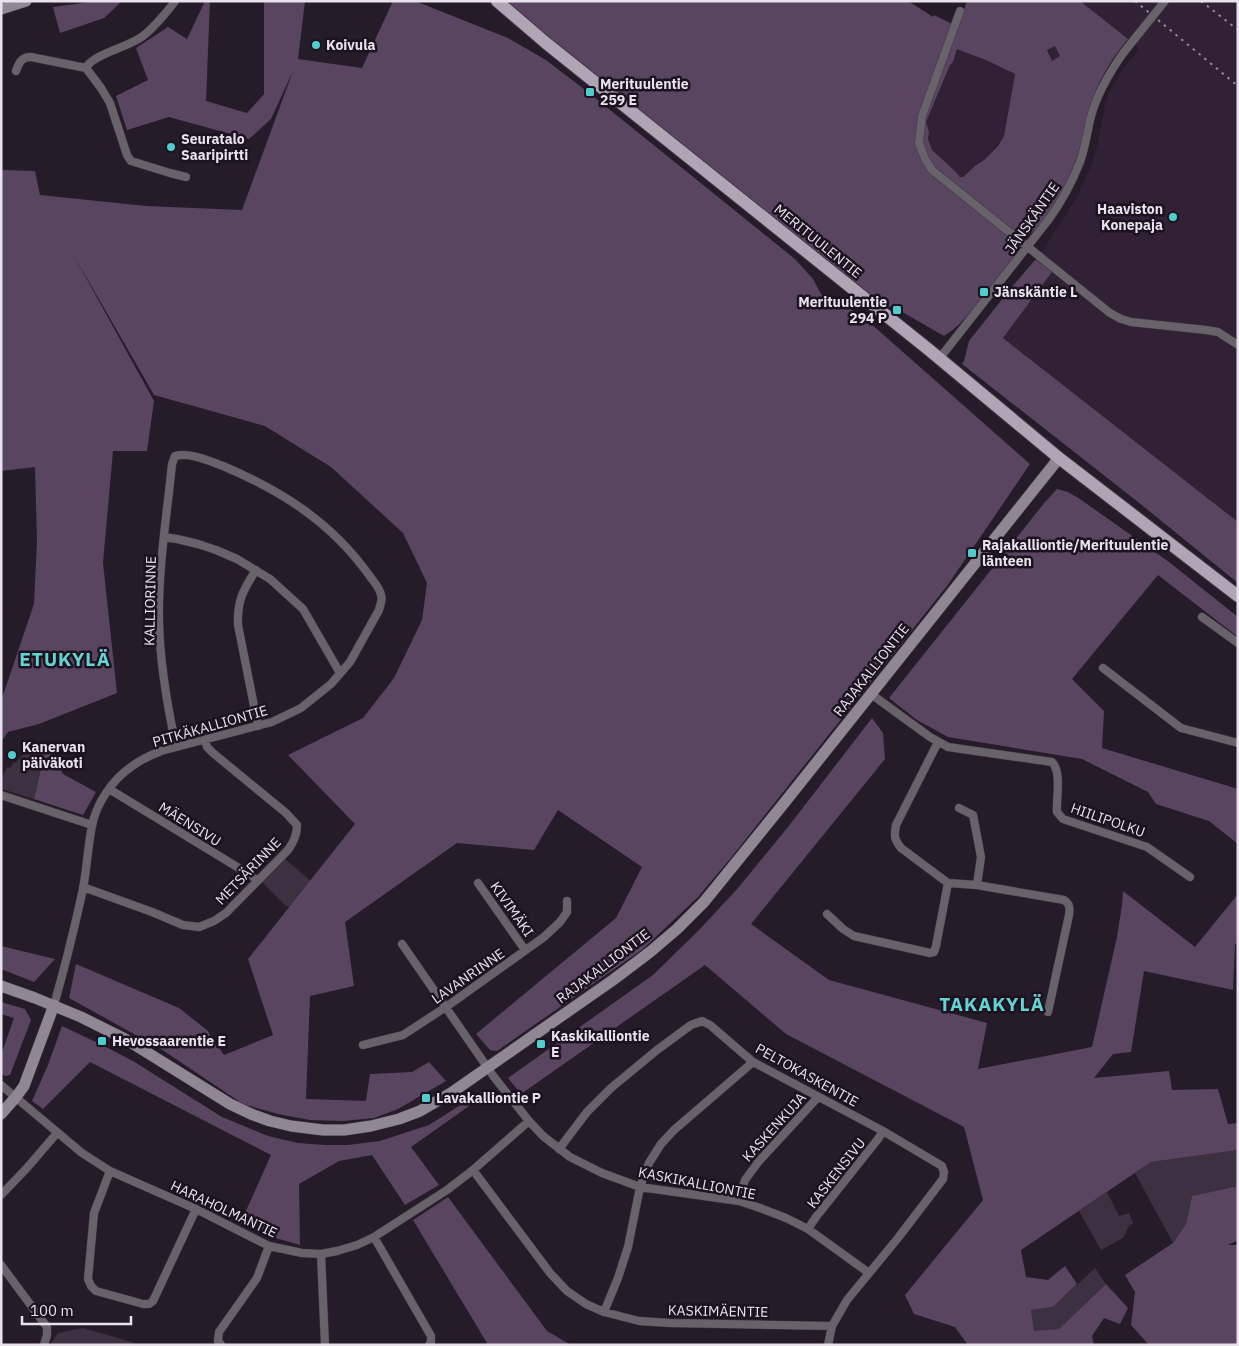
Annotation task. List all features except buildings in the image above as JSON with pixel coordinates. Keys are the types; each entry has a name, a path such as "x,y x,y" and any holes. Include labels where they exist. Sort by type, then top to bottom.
{"main road":[{"name":"MERITUULENTIE","path":"497,1 546,43 939,358 1059,458 1238,596"}],"street":[{"path":"86,68 96,58 142,37 169,10 175,1"},
{"name":"JÄNSKÄNTIE","path":"939,358 1060,204 1074,177 1090,120 1108,75 1165,1"},
{"path":"1,9 23,2"},
{"path":"960,10 922,116 919,142 925,159 932,170 1110,313 1131,322 1212,331 1226,336 1238,345"},
{"path":"16,71 20,60 25,57 86,68 110,103 127,155 131,161 186,177"},
{"name":"KALLIORINNE","path":"175,456 172,464 160,587 160,644 166,694 176,746"},
{"name":"PITKÄKALLIONTIE","path":"54,1005 83,887 92,825 97,811 114,782 129,767 146,757 176,746 272,722 301,708 331,684 350,662 379,610 382,601 378,588 356,558 337,537 302,508 275,490 214,463 190,456 175,456"},
{"name":"RAJAKALLIONTIE","path":"1,986 54,1005 127,1040 230,1104 270,1121 323,1130 344,1130 399,1119 420,1110 451,1093 613,980 677,929 704,902 1059,458"},
{"path":"164,538 177,539 216,550 237,559 270,579 303,609 340,673"},
{"path":"256,570 243,591 237,614 258,726"},
{"path":"1202,617 1238,643"},
{"path":"1103,668 1181,728 1238,743"},
{"path":"871,694 914,727 938,742 896,826 894,835 901,848 948,882 978,885 1064,900 1068,903 1070,908 1069,915 1048,1012"},
{"name":"METSÄRINNE","path":"83,887 183,925 199,926 214,921 226,913 288,850 297,834 297,825 286,813 207,748 205,740"},
{"name":"HIILIPOLKU","path":"938,742 948,747 965,750 1052,762 1057,774 1057,812 1063,819 1147,846 1190,877"},
{"name":"MÄENSIVU","path":"110,789 252,876 257,881"},
{"path":"1,795 92,825"},
{"path":"959,808 973,815 981,857 978,885"},
{"path":"827,914 843,929 854,936 930,953 934,952 948,882"},
{"name":"KIVIMÄKI","path":"478,883 525,950"},
{"name":"LAVANRINNE","path":"362,1045 403,1035 446,1008 544,937 560,922 566,912 567,901"},
{"name":"KASKIKALLIONTIE","path":"402,944 488,1068 529,1121 559,1149 593,1169 617,1180 640,1187 739,1201 786,1218 808,1229 869,1272"},
{"path":"1,1114 24,1086 54,1005"},
{"name":"PELTOKASKENTIE","path":"559,1149 587,1112 610,1088 691,1025 702,1021 710,1024 753,1062 883,1131 942,1166 944,1172 943,1179 898,1238 869,1272"},
{"path":"604,1312 628,1248 640,1187 649,1163 661,1144 674,1130 753,1062"},
{"name":"HARAHOLMANTIE","path":"1,1085 82,1153 110,1171 196,1209 269,1246 302,1253 321,1254 337,1251 374,1237 447,1190 529,1121"},
{"name":"KASKENKUJA","path":"739,1201 745,1180 759,1161 818,1097"},
{"name":"KASKENSIVU","path":"808,1229 883,1131"},
{"path":"1,1195 58,1133"},
{"name":"KASKIMÄENTIE","path":"472,1170 550,1273 567,1292 586,1304 604,1312 639,1321 654,1322 832,1326"},
{"path":"110,1171 94,1212 88,1279 96,1291 143,1304 149,1304 153,1301 196,1209"},
{"path":"374,1237 431,1336 429,1345"},
{"path":"221,1345 218,1341 219,1332 257,1278 269,1246"},
{"path":"321,1254 325,1345"},
{"path":"1,1265 47,1327 48,1335 44,1345"},
{"path":"828,1345 832,1326 847,1300 869,1272"}],"shaded area":[{"path":"97,1 122,1 104,18 60,33 53,7"},
{"path":"205,1 210,1 206,101 247,113 264,94 264,1 305,1 298,59 362,68 393,1 415,1 508,38 546,60 589,93 795,259 813,279 821,294 861,315 1030,464 947,586 697,898 643,949 497,1051 490,1050 476,1034 616,918 642,867 558,810 534,850 457,843 345,922 354,986 310,996 306,1099 366,1101 370,1074 412,1072 429,1062 446,1081 398,1109 374,1118 343,1121 310,1120 278,1114 243,1104 161,1049 69,998 76,964 179,1008 207,1030 224,1055 273,1035 248,959 355,824 288,755 363,718 394,678 422,620 427,583 403,533 331,467 265,426 154,395 73,254 154,401 147,451 113,451 103,563 117,693 39,724 8,732 1,742 1,701 34,604 37,540 35,467 1,471 1,170 35,171 40,195 146,206 242,210 293,71 271,119 249,139 169,117 127,130 116,96 148,80 136,48 168,27 187,39"},
{"path":"506,1 908,1 933,17 934,15 958,27 967,1 1080,1 1128,39 1108,67 1096,90 1090,105 1074,165 1064,188 1050,212 1036,230 1027,235 1018,234 1013,241 1015,245 1014,257 972,311 953,330 944,336 904,313 893,304 890,307 877,301 590,72","holes":["1055,46 1060,56 1052,61 1047,50","957,49 1015,74 1004,136 998,146 963,177 960,177 932,150 928,139 929,132 926,122"]},
{"path":"1080,1 1238,1 1238,522 1003,338 1057,266 1042,252 1078,195 1092,163 1109,92 1123,69 1139,49"},
{"path":"1055,45 1060,57 1052,61 1047,50"},
{"path":"957,49 1015,74 1004,136 984,160 963,177 960,177 932,150 928,139 929,132 926,122"},
{"path":"1035,260 1052,272 1003,338 1238,522 1238,583 962,364 969,341"},
{"path":"1057,489 1068,492 1080,499 1169,562 1238,617 1238,637 1158,575 1072,679 1104,711 1102,748 1238,789 1238,844 1209,821 1156,804 1148,792 1082,759 948,737 917,720 889,698"},
{"path":"872,718 883,733 885,759 751,924 829,980 987,1023 978,1069 1092,1047 1117,937 1123,891 1195,947 1238,894 1238,943 1235,944 1233,990 1144,971 1131,1052 1113,1054 1094,1078 1169,1071 1172,1090 1218,1089 1228,1124 1238,1123 1238,1150 1151,1162 1021,1250 1026,1277 1048,1280 1065,1266 1077,1284 1053,1307 1031,1310 1034,1331 1059,1329 1106,1284 1128,1308 1120,1324 1104,1318 1092,1336 1094,1345 968,1345 955,1327 914,1314 905,1295 983,1200 964,1127 786,1034 705,965 521,1094 508,1078 653,975 700,929 738,888 788,827"},
{"path":"47,742 63,774 96,792 83,815 34,799"},
{"path":"41,749 45,750 34,799 1,789 1,780 7,767 10,768 24,754"},
{"path":"285,859 311,881 297,909 286,906 262,882"},
{"path":"1,946 55,959 34,982 1,969"},
{"path":"1,1002 25,1009 31,1020 10,1075 5,1076 1,1074 1,1055 14,1018 1,1014"},
{"path":"62,1026 133,1061 222,1117 268,1136 298,1143 348,1145 380,1141 429,1125 484,1090 486,1094 411,1147 439,1185 405,1205 372,1155 339,1161 299,1184 300,1245 269,1236 241,1222 271,1155 90,1062 43,1109 32,1101"},
{"path":"1238,1150 1238,1186 1192,1196 1186,1224 1173,1243 1135,1173 1151,1162"},
{"path":"1238,1186 1238,1240 1228,1245 1238,1245 1238,1345 1149,1345 1131,1325 1135,1292 1125,1275 1173,1243 1186,1224 1192,1196"},
{"path":"1107,1192 1119,1216 1129,1213 1133,1223 1129,1226 1123,1238 1101,1250 1079,1211"},
{"path":"448,1197 547,1331 571,1345 485,1345 487,1343 413,1220"},
{"path":"1095,1268 1106,1284 1059,1329 1034,1332 1031,1310 1053,1307"},
{"path":"83,1328 137,1345 50,1345 58,1333"}],"railway":[{"path":"1135,1 1238,86"},
{"path":"1201,1 1238,30"}],"place":[{"name":"Koivula","path":"316,45"},
{"name":"Merituulentie 259 E","path":"590,92"},
{"name":"Seuratalo Saaripirtti","path":"171,147"},
{"name":"Haaviston Konepaja","path":"1173,217"},
{"name":"Jänskäntie L","path":"984,292"},
{"name":"Merituulentie 294 P","path":"897,310"},
{"name":"Rajakalliontie/Merituulentie länteen","path":"972,553"},
{"name":"Kanervan päiväkoti","path":"12,755"},
{"name":"Hevossaarentie E","path":"102,1041"},
{"name":"Kaskikalliontie E","path":"541,1044"},
{"name":"Lavakalliontie P","path":"426,1098"}],"district":[{"name":"ETUKYLÄ","path":"65,659"},
{"name":"TAKAKYLÄ","path":"992,1004"}]}
